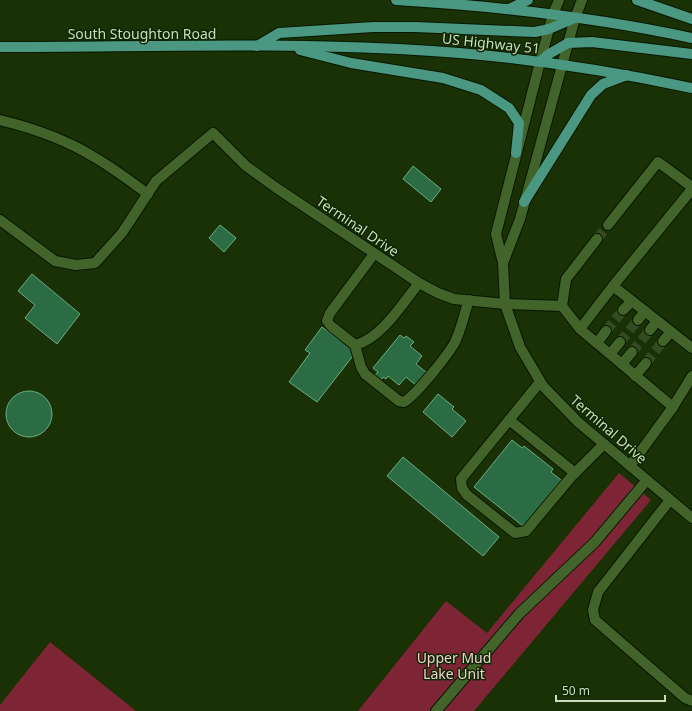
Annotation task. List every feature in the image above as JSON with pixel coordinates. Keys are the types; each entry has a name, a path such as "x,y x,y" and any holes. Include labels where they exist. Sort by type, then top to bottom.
{"main road":[{"path":"396,0 553,14 692,38"},
{"path":"509,9 528,0"},
{"path":"637,0 692,19"},
{"path":"257,46 279,33 415,26 535,32 549,29 575,18"},
{"path":"540,62 549,54 568,43 592,42 692,54"},
{"path":"285,46 351,63 443,78 476,88 509,108 519,123 516,153"},
{"name":"South Stoughton Road","path":"0,47 285,46"},
{"name":"US Highway 51","path":"285,46 417,50 540,62 628,75 692,88"},
{"path":"524,202 591,95 603,84 628,75"}],"street":[{"name":"Terminal Drive","path":"559,0 553,14 540,62 496,234 503,264 505,304 520,347 540,382 578,422 692,518"},
{"name":"Terminal Drive","path":"503,264 524,202 575,18 582,0"},
{"path":"0,120 35,129 63,140 95,157 148,194 122,233 95,263 76,265 55,261 0,220"},
{"name":"Terminal Drive","path":"148,194 156,181 213,133 246,166 419,283 454,299 505,304"},
{"path":"580,328 692,188 658,162 608,225"},
{"path":"597,239 566,279 562,306 580,328 673,407"},
{"path":"374,254 330,313 327,321 355,345 361,367 365,374 399,400 404,402 409,399 428,378 454,344 469,300"},
{"path":"355,345 364,343 379,333 419,283"},
{"path":"613,286 692,348"},
{"path":"623,310 632,301"},
{"path":"505,304 562,306"},
{"path":"638,320 645,311"},
{"path":"650,330 657,321"},
{"path":"597,343 606,331"},
{"path":"663,341 671,332"},
{"path":"610,354 620,342"},
{"path":"622,364 632,352"},
{"path":"635,376 646,363"},
{"path":"630,466 673,407 692,376"},
{"path":"540,382 461,479 462,488 467,496 515,533 522,533 526,531 575,472 604,444"},
{"path":"509,420 575,472"},
{"path":"436,711 514,619 595,542 647,480"},
{"path":"670,500 598,592 593,610 595,620 685,698 692,701"}],"green space":[{"name":"Upper Mud Lake Unit","path":"619,473 651,500 474,711 358,711 446,601 487,633"},
{"path":"50,642 136,711 0,711 0,705"}],"building":[{"path":"413,166 441,189 431,202 403,179"},
{"path":"220,225 236,238 224,252 209,238"},
{"path":"32,274 80,314 57,344 25,318 35,305 18,291"},
{"path":"322,327 356,352 317,402 289,382 310,353 305,350"},
{"path":"400,335 404,338 406,336 414,342 410,346 422,356 416,364 427,373 417,386 406,377 399,385 388,376 386,379 383,377 381,380 375,375 378,372 373,368"},
{"path":"34,391 46,397 51,405 51,423 46,431 38,436 24,437 12,431 7,423 6,409 12,397 20,392"},
{"path":"438,394 454,407 452,409 466,421 452,437 423,412"},
{"path":"512,440 522,448 524,446 553,469 551,472 561,480 523,526 474,487"},
{"path":"403,457 499,537 483,556 387,476"}],"tunnel":[{"path":"597,239 608,225"},
{"path":"606,331 623,310"},
{"path":"620,342 638,320"},
{"path":"632,352 650,330"},
{"path":"646,363 663,341"}]}
